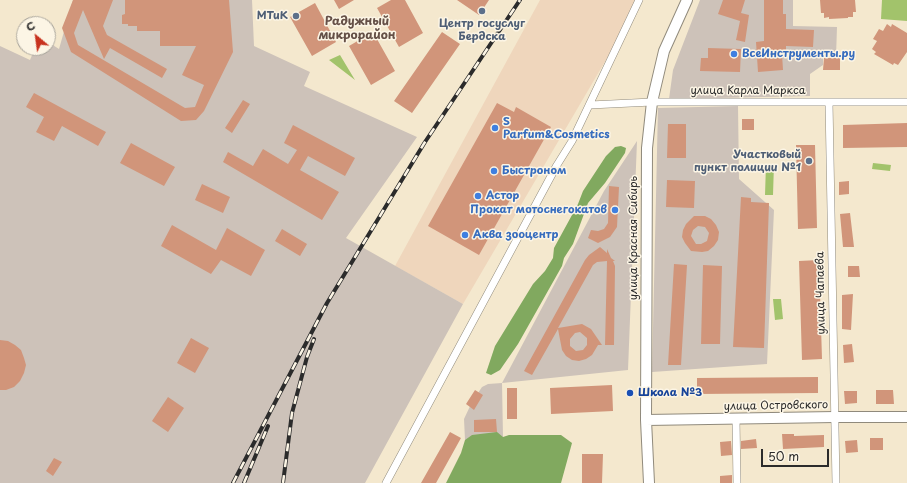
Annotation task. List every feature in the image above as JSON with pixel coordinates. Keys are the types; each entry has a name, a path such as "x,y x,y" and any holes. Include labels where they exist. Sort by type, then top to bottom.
{"main road":[{"name":"улица Красная Сибирь","path":"649,483 646,420 647,148 652,102 664,51 687,0"},
{"name":"улица Островского","path":"646,420 907,417"}],"street":[{"path":"386,483 557,165 572,141 639,0"},
{"name":"улица Карла Маркса","path":"590,105 652,102 907,102"},
{"name":"улица Чапаева","path":"830,102 836,483"},
{"path":"736,419 736,483"}],"shaded area":[{"path":"73,0 252,0 254,46 310,72 304,86 417,137 346,238 463,304 365,483 0,483 0,46 16,53 16,56 21,56 30,60 32,56 56,56 56,47 59,49"},
{"path":"540,0 641,0 463,304 395,266"},
{"path":"700,0 793,0 793,26 837,27 836,57 823,57 823,65 810,74 810,96 669,99 673,70"},
{"path":"738,106 739,179 774,210 767,364 652,372 658,108"},
{"path":"637,141 628,370 502,383 604,191"},
{"path":"502,383 503,437 465,440 464,419 472,402 482,387 488,384"}],"green space":[{"path":"882,0 907,0 907,21 881,19"},
{"path":"340,55 355,80 329,60"},
{"path":"621,146 626,148 625,153 605,183 588,203 573,244 518,344 500,370 491,375 486,373 495,346 533,284 545,271 553,258 554,248 578,204 583,191 606,156 615,147"},
{"path":"873,163 891,165 890,171 872,169"},
{"path":"766,164 774,164 773,195 765,195"},
{"path":"773,299 781,299 783,319 775,320"},
{"path":"497,432 503,437 509,435 561,435 572,443 561,483 446,483 461,453 465,440 472,435"}],"building":[{"path":"73,0 113,0 103,26 107,35 167,69 162,78 110,48 104,59 83,10 74,33 78,45 185,108 195,107 204,85 182,75 196,46 160,46 160,31 137,31 137,26 122,24 122,15 125,14 125,0 229,0 233,52 204,111 196,120 181,121 71,52 62,28"},
{"path":"334,0 354,0 339,9"},
{"path":"391,0 405,0 423,33 399,47 377,8"},
{"path":"457,0 489,0 479,15"},
{"path":"723,0 745,0 741,13 749,15 745,42 736,40 740,21 718,14"},
{"path":"764,0 783,0 783,14 786,14 786,29 814,30 813,47 786,46 786,54 782,54 783,70 758,72 756,42 764,41"},
{"path":"820,0 855,0 856,12 853,12 853,17 848,18 824,18 824,13 821,13"},
{"path":"315,3 336,42 312,56 290,17"},
{"path":"887,24 891,27 892,24 907,33 907,52 898,65 894,63 893,65 874,54 876,52 872,49 877,41 873,39 879,29 883,31"},
{"path":"373,32 395,71 371,85 349,46"},
{"path":"442,32 460,44 412,113 394,101"},
{"path":"708,48 741,49 740,72 700,71 701,58 708,58"},
{"path":"824,58 840,58 840,70 823,70"},
{"path":"34,93 106,132 98,146 62,126 54,141 36,132 44,117 26,107"},
{"path":"243,100 250,104 232,133 225,128"},
{"name":"Астор","path":"497,103 514,112 516,107 551,127 479,255 428,226"},
{"path":"742,119 754,119 754,130 742,130"},
{"path":"907,123 907,147 843,148 843,125"},
{"path":"668,124 686,124 686,158 667,158"},
{"path":"293,125 355,158 345,176 308,156 300,170 339,192 322,220 223,162 228,152 253,166 263,149 288,164 297,150 284,143"},
{"path":"131,143 175,167 164,186 120,163"},
{"path":"796,145 815,145 817,228 798,229"},
{"path":"667,180 695,181 694,208 666,207"},
{"path":"849,181 849,194 839,195 839,182"},
{"path":"202,184 230,197 223,213 195,200"},
{"path":"609,186 619,187 617,227 610,237 598,243 588,238 591,230 598,231 604,229 608,223"},
{"path":"741,197 751,198 751,202 769,203 764,348 733,347"},
{"path":"850,213 854,247 843,247 840,214"},
{"path":"694,216 705,216 711,219 719,232 718,240 708,251 691,251 682,237 686,224","holes":["698,226 705,227 709,233 707,241 701,244 696,244 691,236 693,230"]},
{"path":"172,225 216,250 227,228 265,250 251,276 221,260 211,274 161,246"},
{"path":"282,229 307,244 300,256 275,241"},
{"path":"600,247 607,253 607,249 611,258 615,261 613,261 615,266 614,345 605,345 607,261 597,262 593,265 558,328 582,324 591,329 602,345 598,345 592,355 586,359 579,361 572,360 566,356 562,350 558,329 532,375 524,371 585,260","holes":["580,332 587,338 587,345 583,350 576,351 570,346 570,339 575,333"]},
{"path":"819,260 822,359 802,360 799,261"},
{"path":"674,264 687,265 681,365 668,365"},
{"path":"703,265 722,266 720,344 701,344"},
{"path":"848,266 859,266 860,277 848,277"},
{"path":"853,294 851,330 842,329 842,295"},
{"path":"191,338 209,348 195,373 177,363"},
{"path":"0,340 8,341 21,350 26,365 20,381 14,387 6,390 0,390"},
{"path":"852,344 854,362 844,363 843,345"},
{"path":"818,377 818,393 697,394 697,378"},
{"path":"612,385 613,411 551,414 550,388"},
{"path":"507,388 517,388 517,419 507,419"},
{"path":"475,390 483,395 474,410 466,404"},
{"path":"876,390 893,390 894,404 876,404"},
{"path":"844,391 857,391 857,403 845,404"},
{"path":"168,397 184,408 168,432 152,421"},
{"path":"496,419 497,432 474,432 474,420"},
{"path":"450,432 461,438 436,483 421,483"},
{"path":"782,434 794,434 794,436 824,435 824,447 783,449"},
{"path":"870,438 883,438 883,450 870,450"},
{"path":"756,439 757,448 741,449 741,441"},
{"path":"857,440 858,452 846,453 845,441"},
{"path":"731,441 732,455 721,456 720,442"},
{"path":"582,454 603,454 602,483 582,483"},
{"path":"54,458 62,462 53,476 46,471"},
{"path":"732,475 732,483 720,483 720,476"}],"railway":[{"path":"233,483 327,303 425,142 520,0"},
{"path":"283,483 292,413 307,357 314,339"},
{"path":"244,483 268,426"}],"place":[{"name":"Центр госуслуг Бердска","path":"482,11"},
{"name":"МТиК","path":"296,16"},
{"name":"ВсеИнструменты.ру","path":"734,54"},
{"name":"S Parfum&Cosmetics","path":"495,128"},
{"name":"Участковый пункт полиции №1","path":"809,161"},
{"name":"Быстроном","path":"494,171"},
{"name":"Астор","path":"478,196"},
{"name":"Прокат мотоснегокатов","path":"615,210"},
{"name":"Аква зооцентр","path":"465,235"},
{"name":"Школа №3","path":"630,393"}],"district":[{"name":"Радужный микрорайон","path":"357,29"}]}
